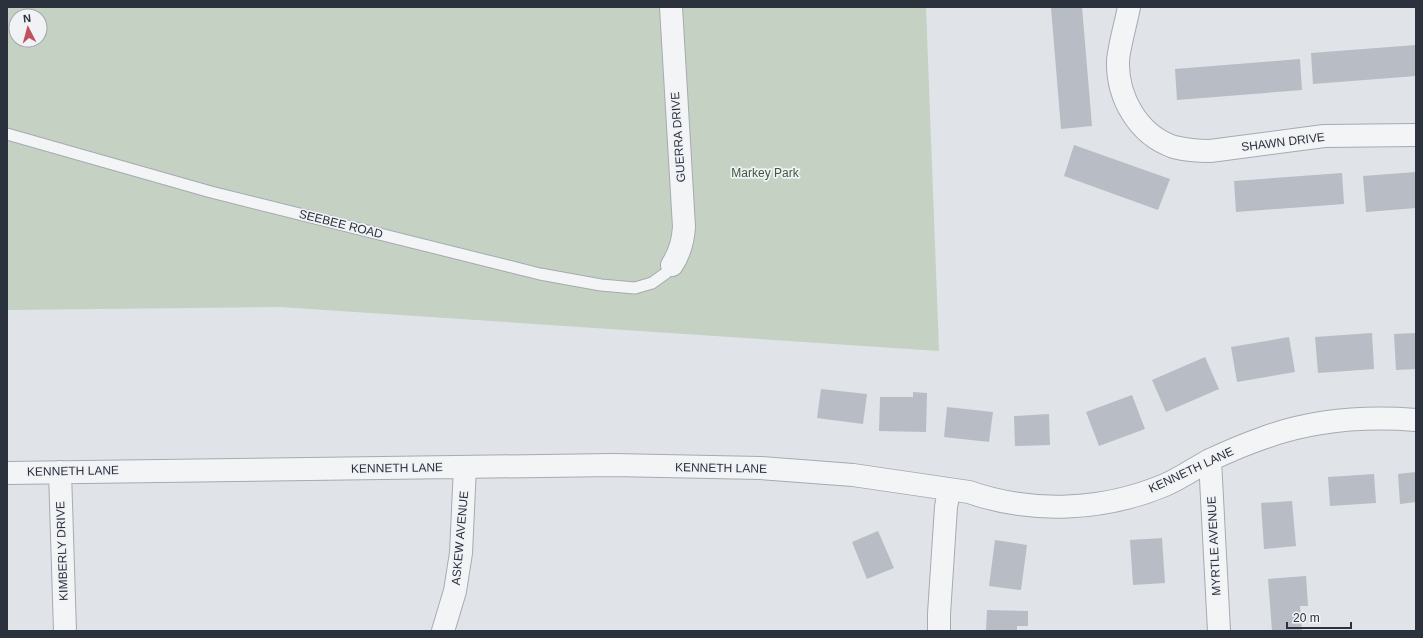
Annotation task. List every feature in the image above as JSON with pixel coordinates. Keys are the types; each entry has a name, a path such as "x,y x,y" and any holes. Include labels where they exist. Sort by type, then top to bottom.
{"street":[{"name":"GUERRA DRIVE","path":"671,7 684,227 683,242 678,257 672,265"},
{"name":"SHAWN DRIVE","path":"1129,7 1118,60 1120,82 1126,103 1138,122 1154,136 1173,146 1193,151 1210,151 1324,136 1416,135"},
{"name":"KENNETH LANE","path":"7,473 613,465 760,468 853,475 969,492 985,498 1023,505 1066,507 1085,506 1124,499 1165,485 1210,460 1264,438 1301,427 1346,420 1391,418 1416,420"},
{"name":"MYRTLE AVENUE","path":"1210,460 1218,631"},
{"name":"ASKEW AVENUE","path":"443,631 455,591 461,553 466,467"},
{"name":"KIMBERLY DRIVE","path":"60,472 65,631"},
{"path":"939,631 945,515 949,490"}],"lane":[{"name":"SEEBEE ROAD","path":"7,134 212,192 540,274 635,288 652,283 666,273 672,265"}],"green space":[{"name":"Markey Park","path":"7,7 926,7 939,351 280,307 7,310"}],"building":[{"path":"1082,7 1092,126 1061,129 1051,8"},
{"path":"1416,45 1416,76 1313,84 1311,53"},
{"path":"1300,59 1302,90 1177,100 1175,69"},
{"path":"1074,145 1170,179 1158,210 1064,176"},
{"path":"1416,172 1416,208 1366,212 1363,176"},
{"path":"1342,173 1344,204 1236,212 1234,181"},
{"path":"1372,333 1374,369 1318,373 1315,337"},
{"path":"1416,333 1416,369 1396,370 1394,334"},
{"path":"1289,337 1295,372 1237,382 1231,347"},
{"path":"1205,357 1219,389 1166,412 1152,380"},
{"path":"821,389 867,394 863,424 817,418"},
{"path":"913,392 927,393 926,432 879,431 880,397 913,397"},
{"path":"1132,395 1145,429 1099,446 1086,412"},
{"path":"947,407 993,412 989,442 944,437"},
{"path":"1049,414 1050,445 1015,446 1014,416"},
{"path":"1416,472 1416,502 1400,504 1398,474"},
{"path":"1374,474 1376,503 1330,506 1328,477"},
{"path":"1292,501 1296,546 1264,549 1261,503"},
{"path":"878,531 894,568 867,579 852,542"},
{"path":"1162,538 1165,583 1133,585 1130,540"},
{"path":"995,540 1027,545 1021,590 989,586"},
{"path":"1306,576 1308,606 1300,606 1302,630 1272,631 1268,579"},
{"path":"987,610 1028,611 1028,626 1017,626 1017,631 986,631"}]}
